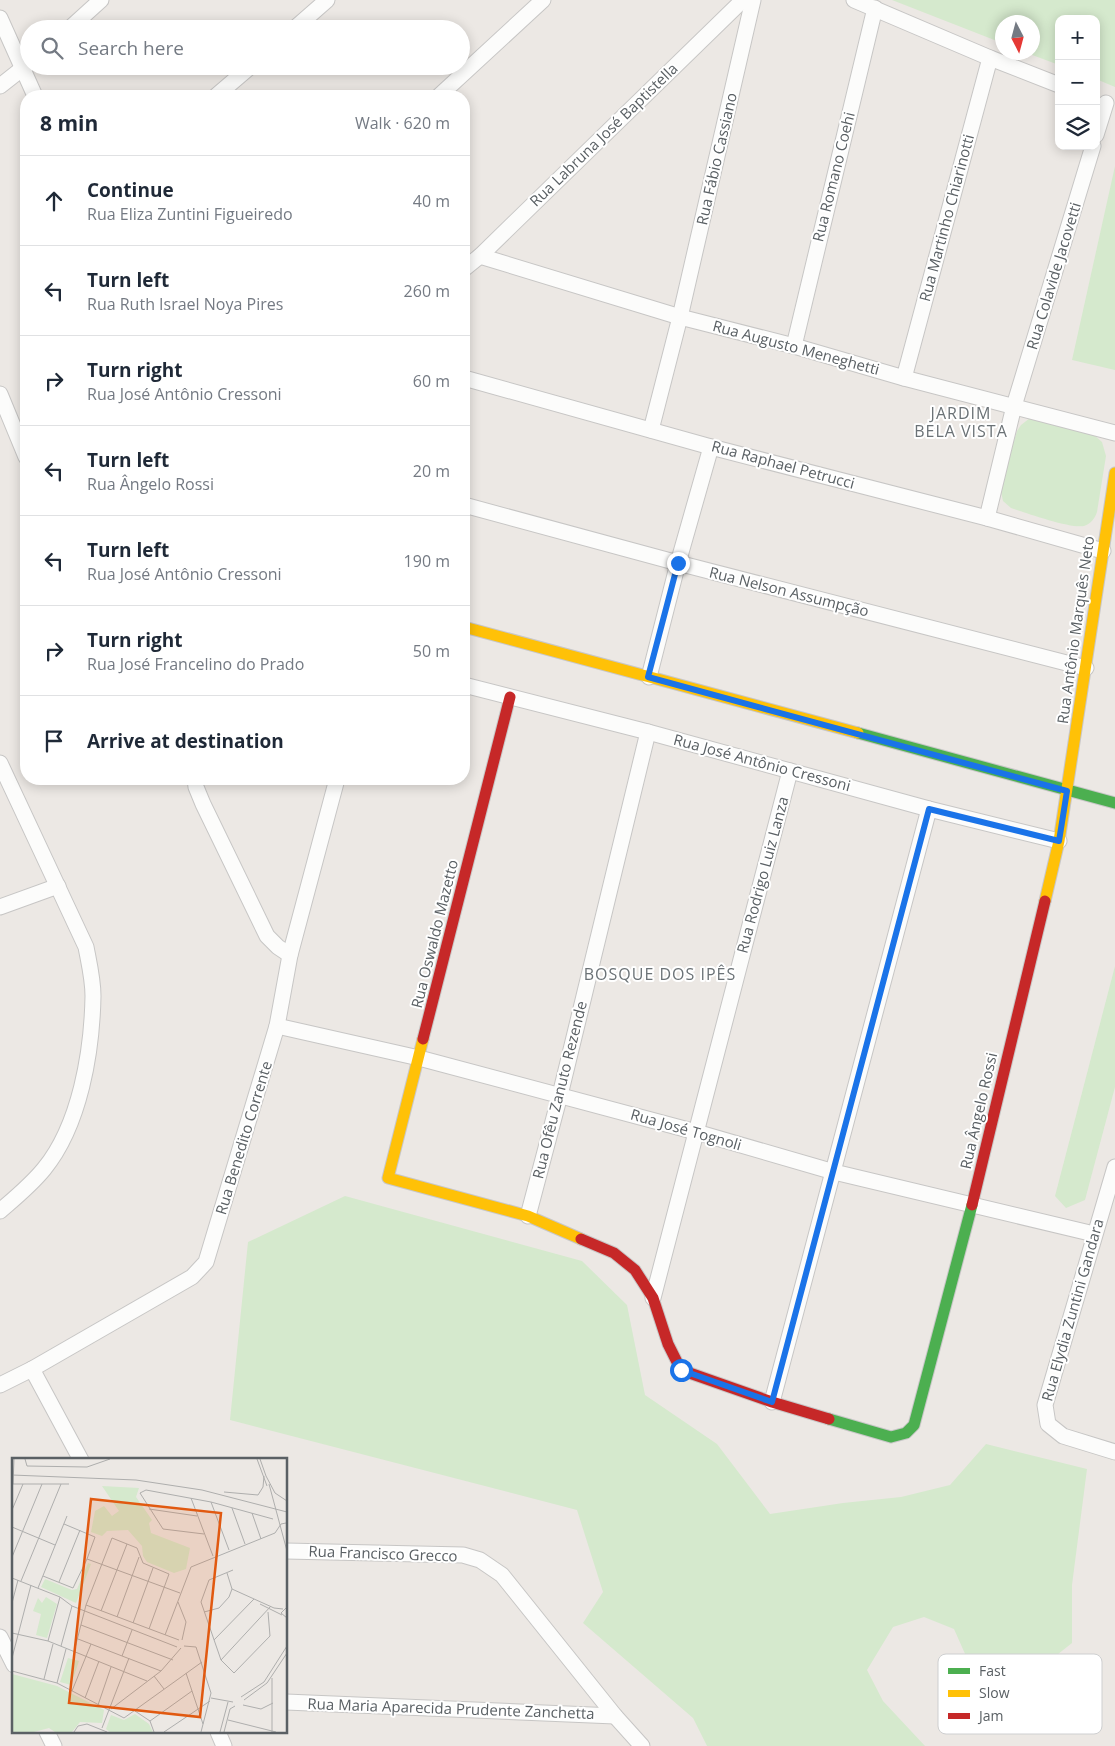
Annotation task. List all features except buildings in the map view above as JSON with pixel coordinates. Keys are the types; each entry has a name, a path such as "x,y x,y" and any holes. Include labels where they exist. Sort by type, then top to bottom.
{"street":[{"path":"79,20 102,0"},
{"path":"304,20 327,0"},
{"path":"470,67 543,0"},
{"name":"Rua Labruna José Baptistella","path":"470,264 743,0"},
{"name":"Rua Fábio Cassiano","path":"651,430 680,317 753,0"},
{"path":"854,0 1055,83"},
{"name":"Rua Romano Coehi","path":"794,346 875,8"},
{"path":"0,18 20,57"},
{"name":"Rua Martinho Chiarinotti","path":"904,378 990,58"},
{"path":"0,86 20,71"},
{"path":"28,75 33,90"},
{"path":"223,90 240,75"},
{"path":"446,90 462,75"},
{"path":"1100,122 1106,103"},
{"name":"Rua Colavide Jacovetti","path":"986,518 1014,406 1092,150"},
{"name":"Rua Augusto Meneghetti","path":"480,256 680,317 1115,433"},
{"name":"Rua Raphael Petrucci","path":"470,380 651,430 1103,550"},
{"path":"0,394 20,442"},
{"path":"648,677 711,446"},
{"name":"Rua Antônio Marquês Neto","path":"1067,791 1115,473"},
{"name":"Rua Nelson Assumpção","path":"470,508 1086,668"},
{"path":"470,629 1115,803"},
{"name":"Rua José Antônio Cressoni","path":"470,687 648,732 929,809 1059,841"},
{"name":"Rua Oswaldo Mazetto","path":"510,697 388,1178 528,1216"},
{"name":"Rua Ofêu Zanuto Rezende","path":"528,1216 560,1095 648,732"},
{"path":"0,763 86,947 93,996 86,1061 77,1108 63,1138 45,1168 21,1194 0,1211"},
{"name":"Rua Rodrigo Luiz Lanza","path":"653,1298 790,771"},
{"path":"196,785 203,804 267,936 290,955"},
{"name":"Rua Benedito Corrente","path":"0,1385 32,1369 192,1277 206,1262 277,1026 290,955 335,785"},
{"name":"Rua Ângelo Rossi","path":"772,1402 891,1437 906,1433 914,1425 972,1205 1059,841 1067,791"},
{"path":"528,1216 614,1253 635,1270 653,1298 668,1344 681,1370 772,1402 929,809"},
{"path":"0,908 58,886"},
{"name":"Rua José Tognoli","path":"277,1026 419,1058 696,1132 834,1172 1094,1234"},
{"name":"Rua Elydia Zuntini Gandara","path":"1115,1167 1045,1405 1048,1424 1063,1436 1115,1452"},
{"path":"32,1369 80,1458"},
{"name":"Rua Francisco Grecco","path":"288,1551 463,1555 480,1560 502,1575 615,1716"},
{"path":"0,1637 12,1661"},
{"name":"Rua Maria Aparecida Prudente Zanchetta","path":"288,1702 615,1716"},
{"path":"615,1716 642,1746"},
{"path":"48,1734 54,1746"},
{"path":"219,1734 224,1746"}],"green space":[{"path":"892,0 1115,0 1115,87 1100,81 1100,15 1055,15 1055,64 1040,58 1040,15 995,15 995,40"},
{"path":"1115,166 1115,370 1072,360"},
{"path":"1030,418 1094,435 1102,442 1106,456 1097,512 1086,525 1070,525 1049,520 1011,508 1003,501 1000,487 1017,431"},
{"path":"1115,966 1115,1087 1085,1200 1066,1208 1055,1196"},
{"path":"345,1196 582,1261 627,1305 645,1395 717,1444 770,1514 843,1503 901,1497 950,1485 986,1444 1087,1469 1072,1585 1072,1643 1058,1654 965,1654 954,1629 924,1617 893,1627 867,1670 883,1701 925,1746 707,1746 693,1718 583,1623 603,1592 577,1510 230,1420 248,1242"}],"traffic: fast":[{"path":"858,733 1115,803"},
{"path":"829,1419 891,1437 906,1433 914,1425 972,1205"}],"traffic: slow":[{"path":"1045,901 1059,841 1115,473"},
{"path":"470,629 858,733"},
{"path":"423,1039 388,1178 528,1216 581,1239"}],"traffic: jam":[{"path":"423,1039 510,697"},
{"path":"972,1205 1045,901"},
{"path":"581,1239 614,1253 635,1270 653,1298 668,1344 681,1370 772,1402 829,1419"}],"district":[{"name":"JARDIM BELA VISTA","path":"961,422"},
{"name":"BOSQUE DOS IPÊS","path":"660,974"}],"route":[{"path":"678,563 648,677 1067,791 1059,841 929,809 772,1402 681,1370"}]}
